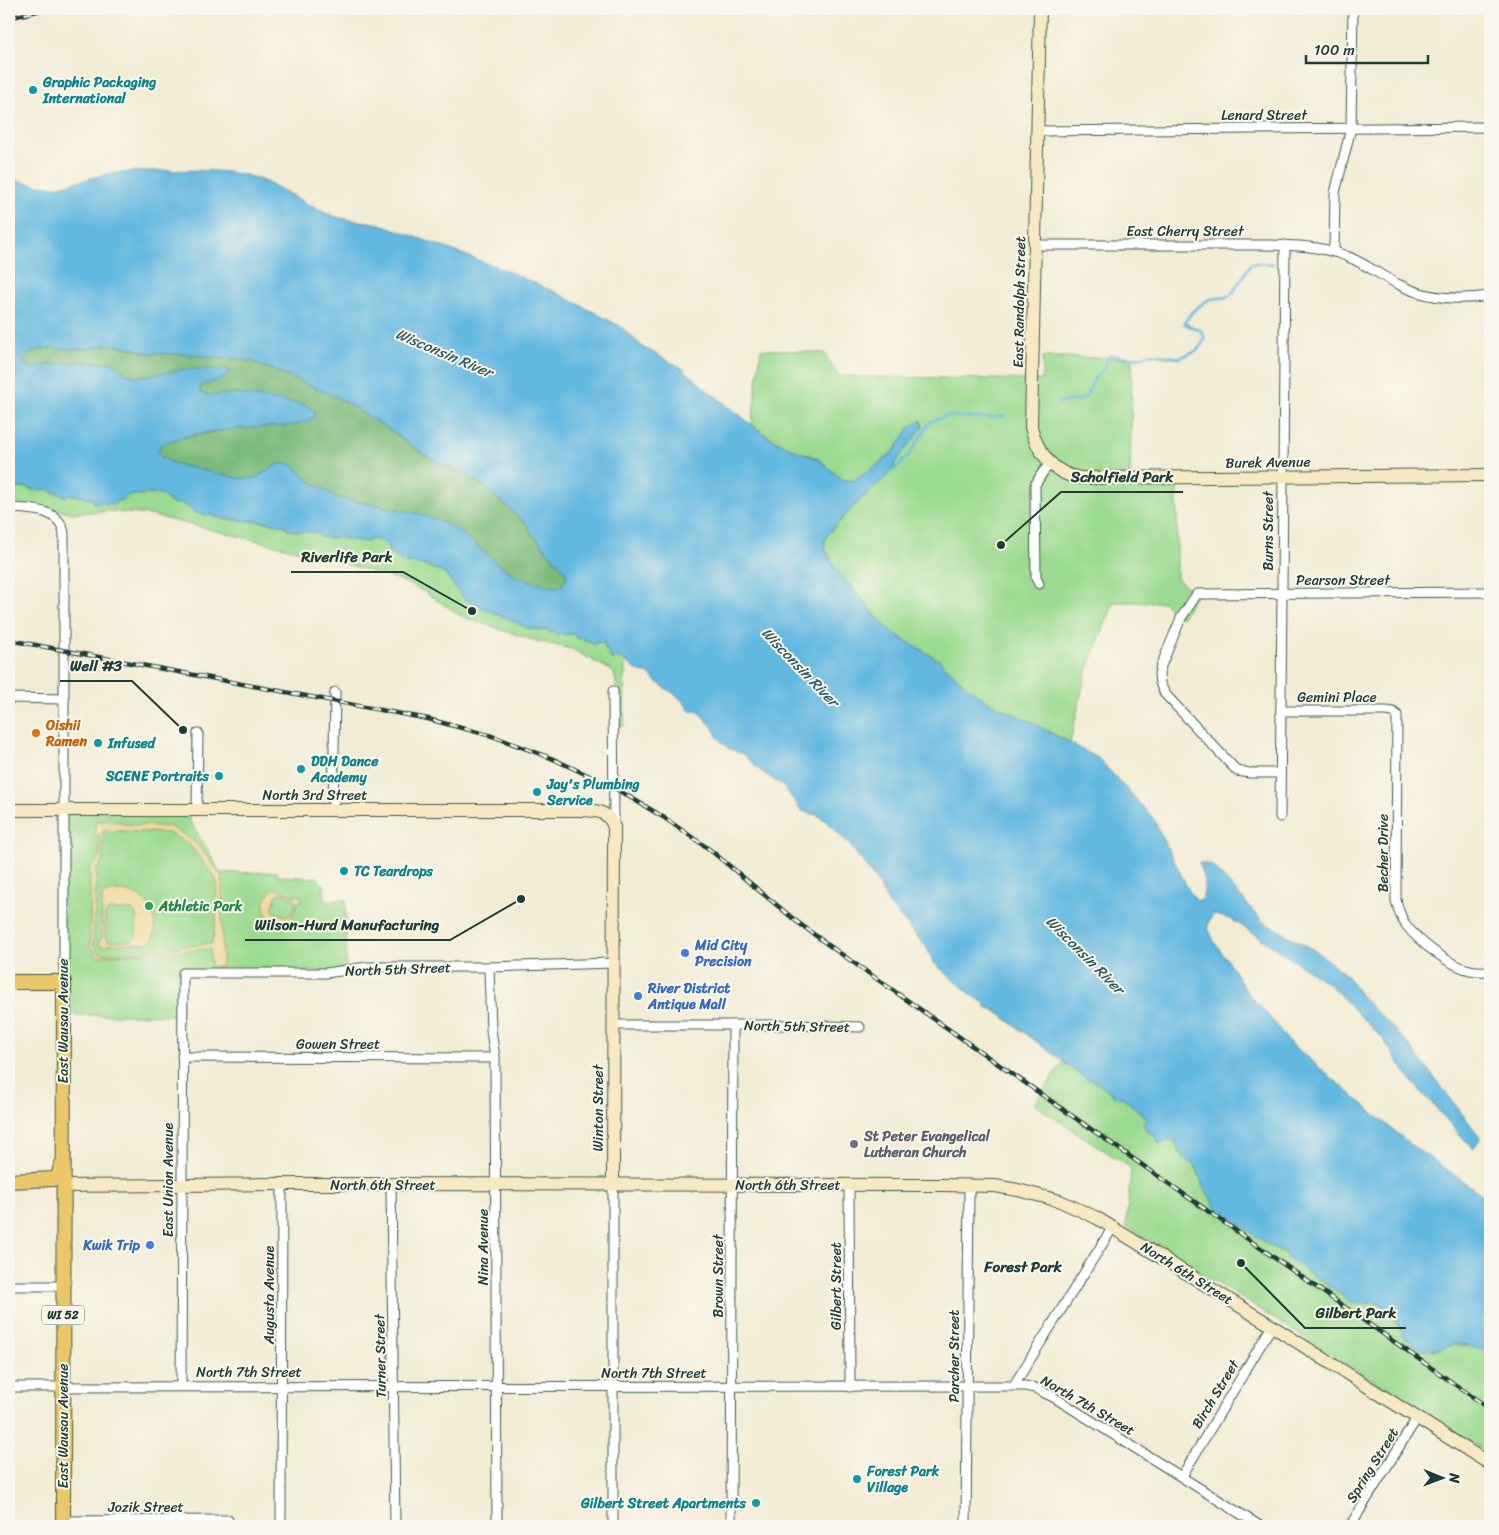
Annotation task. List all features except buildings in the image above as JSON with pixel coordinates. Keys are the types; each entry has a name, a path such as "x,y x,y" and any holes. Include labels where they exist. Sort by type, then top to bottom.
{"main road":[{"path":"9,982 64,982"},
{"path":"32,982 51,985 57,989 59,994 60,1061 63,1090"},
{"name":"East Wausau Avenue","path":"63,1524 64,982"},
{"path":"9,1181 54,1179 60,1172 63,1142"},
{"name":"North 6th Street","path":"9,1186 63,1186"}],"street":[{"name":"East Randolph Street","path":"1040,9 1031,427 1040,451 1051,463"},
{"path":"1334,252 1335,193 1352,128 1353,9"},
{"name":"Lenard Street","path":"1037,131 1490,127"},
{"name":"East Cherry Street","path":"1036,245 1285,245 1334,252 1350,257 1401,286 1418,292 1458,298 1490,296"},
{"name":"Burns Street","path":"1280,817 1285,245"},
{"path":"1039,584 1036,578 1035,485 1051,463"},
{"name":"Burek Avenue","path":"1051,463 1065,474 1081,478 1490,475"},
{"name":"East Wausau Avenue","path":"9,508 39,510 56,518 63,528 64,534 64,982"},
{"name":"Pearson Street","path":"1280,773 1250,773 1237,770 1170,700 1160,683 1159,674 1161,666 1181,618 1197,594 1490,592"},
{"name":"Winton Street","path":"612,1526 613,691"},
{"path":"333,810 334,692"},
{"path":"9,698 64,699"},
{"name":"Gemini Place","path":"1281,711 1393,712"},
{"name":"Becher Drive","path":"1393,712 1397,716 1396,900 1398,910 1406,925 1422,942 1445,958 1469,970 1490,971"},
{"path":"197,811 198,733"},
{"name":"North 3rd Street","path":"9,810 595,811 606,814 614,827"},
{"name":"North 5th Street","path":"183,973 326,973 367,967 489,967 614,963"},
{"name":"Nina Avenue","path":"489,967 491,1030 495,1058 497,1526"},
{"name":"East Union Avenue","path":"181,1386 183,973"},
{"name":"North 5th Street","path":"614,1025 860,1028"},
{"name":"Brown Street","path":"731,1526 733,1025"},
{"name":"Gowen Street","path":"182,1058 495,1058"},
{"name":"North 6th Street","path":"63,1186 282,1184 994,1186 1040,1195 1071,1205 1113,1227 1490,1464"},
{"name":"Augusta Avenue","path":"281,1526 282,1184"},
{"name":"Turner Street","path":"391,1185 395,1526"},
{"name":"Gilbert Street","path":"849,1185 850,1387"},
{"name":"Parcher Street","path":"966,1526 969,1186"},
{"path":"1014,1385 1113,1227"},
{"path":"9,1286 63,1286"},
{"name":"Birch Street","path":"1182,1476 1272,1326"},
{"name":"North 7th Street","path":"9,1387 850,1387 1014,1385 1036,1388 1046,1393 1260,1526"},
{"name":"Spring Street","path":"1350,1526 1417,1418"},
{"name":"Jozik Street","path":"63,1524 228,1520"}],"green space":[{"path":"105,345 123,346 149,353 188,354 254,362 337,397 390,430 429,458 464,474 482,485 528,525 530,532 566,572 567,575 564,583 559,587 549,586 519,578 413,512 338,498 310,481 293,465 276,465 255,478 237,478 172,463 161,456 158,451 161,445 170,440 220,431 238,394 206,395 200,392 200,387 223,379 188,369 137,377 125,373 114,362 63,363 30,368 25,364 24,359 29,354 43,349 84,349"},
{"path":"761,349 824,353 839,376 1042,380 1043,357 1132,358 1130,483 1177,483 1177,579 1197,594 1181,618 1163,602 1114,602 1086,673 1070,743 988,702 967,687 939,660 886,627 839,573 825,549 825,540 828,534 860,500 888,475 921,420 911,428 893,452 870,471 854,480 841,479 819,459 783,445 752,424"},
{"path":"25,487 32,490 47,489 54,493 92,499 123,500 129,495 161,494 179,504 183,503 196,513 223,519 267,522 286,526 293,530 318,533 330,538 382,540 406,563 420,564 442,572 465,599 535,630 568,635 573,634 592,644 599,642 604,644 605,649 613,659 620,658 625,660 624,726 617,726 616,681 614,673 609,669 572,649 533,640 463,617 423,591 403,581 313,554 150,515 109,511 73,513 9,502 9,490"},
{"path":"63,811 189,811 190,821 221,873 277,872 278,876 318,878 324,884 324,900 346,900 346,971 182,972 181,1015 63,1015"},
{"path":"1063,1062 1113,1095 1122,1097 1147,1118 1143,1122 1145,1127 1148,1132 1154,1135 1159,1143 1174,1139 1181,1155 1195,1165 1204,1187 1216,1207 1270,1246 1283,1252 1287,1257 1307,1269 1329,1287 1369,1303 1378,1303 1393,1318 1403,1336 1412,1343 1425,1349 1457,1345 1490,1350 1490,1454 1126,1226 1131,1168 1034,1104"}],"sand":[{"path":"95,821 123,822 123,824 171,827 194,841 222,879 222,967 211,966 210,949 98,956 90,947 90,868 100,858 100,835 95,835","holes":["103,830 169,833 190,845 217,882 216,921 212,943 136,952 100,953 93,944 97,870 103,860"]},
{"path":"274,888 302,897 302,901 298,902 290,923 275,923 267,915 264,906 270,892","holes":["281,893 294,898 296,902 291,915 287,917 274,912 272,908 277,895"]},
{"path":"113,891 124,891 142,898 153,913 155,922 151,943 109,944 104,947 100,945 99,941 102,938 102,895","holes":["109,910 132,910 136,914 136,937 132,941 109,941 105,938 105,914"]}],"water":[{"name":"Wisconsin River","path":"203,170 245,175 277,187 314,208 333,216 386,226 505,270 555,292 620,326 644,348 682,368 768,437 818,459 842,479 851,481 857,479 888,457 896,449 909,428 921,420 923,427 888,475 860,500 828,534 825,540 825,549 839,573 886,627 939,660 967,687 988,702 1029,721 1098,758 1153,818 1190,893 1197,901 1201,900 1204,891 1204,882 1199,863 1209,864 1215,868 1262,921 1319,953 1345,974 1361,996 1405,1040 1481,1138 1473,1149 1408,1077 1384,1040 1329,984 1233,920 1213,914 1208,928 1215,943 1248,994 1268,1015 1288,1041 1410,1144 1490,1200 1490,1350 1487,1351 1462,1344 1439,1349 1420,1349 1403,1336 1397,1322 1381,1305 1377,1303 1353,1303 1287,1257 1283,1252 1270,1246 1215,1207 1195,1165 1186,1160 1174,1140 1159,1143 1154,1135 1148,1132 1145,1127 1143,1122 1147,1118 1122,1097 1117,1097 1094,1081 1085,1078 993,1009 987,1008 984,1003 933,962 927,948 889,904 876,880 850,845 827,822 817,815 802,811 783,786 761,771 743,754 728,748 718,738 714,729 699,712 690,711 675,694 653,679 648,673 637,670 621,658 610,658 604,644 599,642 594,645 588,640 576,638 573,634 560,635 547,630 530,629 477,605 465,599 442,572 420,564 406,563 390,554 387,546 382,541 371,539 368,542 339,537 320,537 318,533 288,530 286,526 267,522 223,519 196,513 183,503 172,504 161,494 129,495 123,500 116,501 115,504 94,503 92,499 69,494 66,497 45,489 38,491 25,487 9,490 9,179 55,187 112,173","holes":["105,345 123,346 149,353 188,354 254,362 337,397 390,430 429,458 464,474 482,485 528,525 530,531 566,572 567,575 564,583 559,587 549,586 519,578 499,565 464,535 443,522 413,512 338,498 310,481 293,465 285,463 276,465 255,478 237,478 172,463 161,456 158,451 161,445 184,437 225,430 290,426 314,418 315,411 303,404 238,394 206,395 200,392 202,385 223,379 231,371 224,369 188,369 137,377 125,373 114,362 63,363 31,368 25,364 24,359 36,351 50,348 84,349"]}],"waterway":[{"path":"1058,403 1083,399 1087,396 1094,378 1104,370 1108,357 1111,355 1136,358 1151,354 1179,358 1198,350 1204,341 1202,332 1184,323 1193,311 1206,301 1232,294 1251,264 1273,264"},
{"path":"888,474 909,455 930,422 945,416 986,418 1005,416"}],"railway":[{"path":"9,18 45,9"},
{"path":"9,640 428,719 492,736 551,758 613,787 663,817 709,849 796,921 827,944 1490,1409"}],"place":[{"name":"Graphic Packaging International","path":"33,90"},
{"name":"Scholfield Park","path":"1001,545"},
{"name":"Riverlife Park","path":"472,611"},
{"name":"Well #3","path":"183,730"},
{"name":"Oishii Ramen","path":"36,733"},
{"name":"Infused","path":"98,743"},
{"name":"DDH Dance Academy","path":"301,769"},
{"name":"SCENE Portraits","path":"219,776"},
{"name":"Jay's Plumbing Service","path":"537,792"},
{"name":"TC Teardrops","path":"344,871"},
{"name":"Wilson-Hurd Manufacturing","path":"521,899"},
{"name":"Athletic Park","path":"149,906"},
{"name":"Mid City Precision","path":"685,953"},
{"name":"River District Antique Mall","path":"638,996"},
{"name":"St Peter Evangelical Lutheran Church","path":"854,1144"},
{"name":"Kwik Trip","path":"150,1245"},
{"name":"Gilbert Park","path":"1241,1263"},
{"name":"Forest Park Village","path":"857,1479"},
{"name":"Gilbert Street Apartments","path":"756,1503"}],"district":[{"name":"Forest Park","path":"1023,1267"}]}
